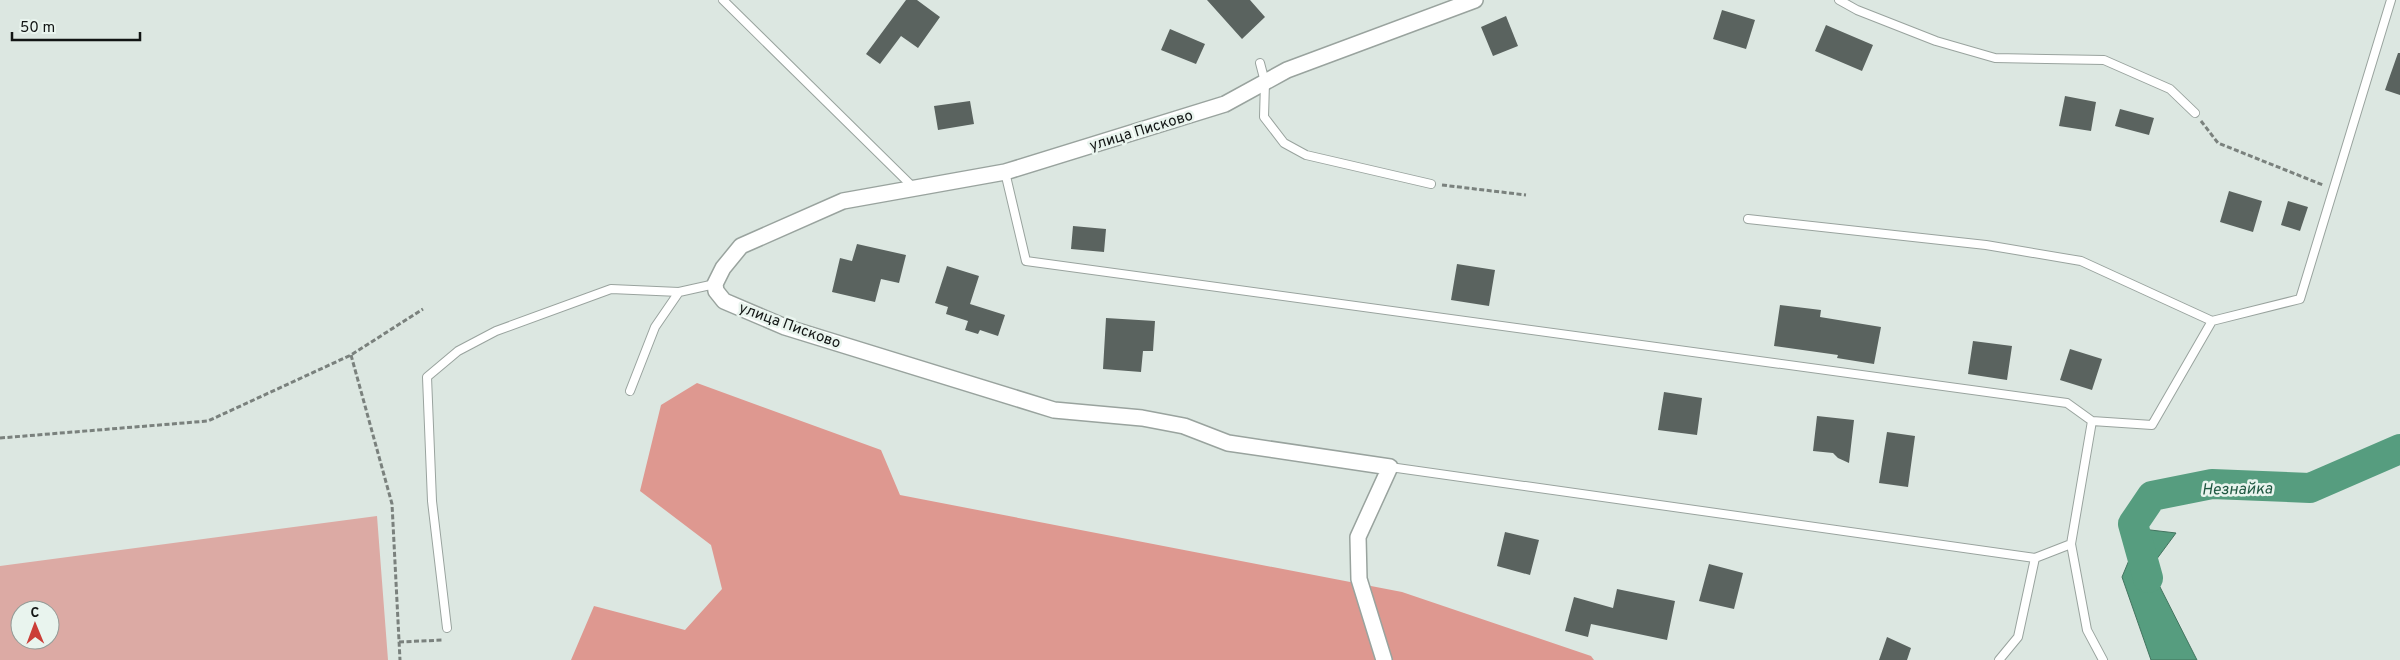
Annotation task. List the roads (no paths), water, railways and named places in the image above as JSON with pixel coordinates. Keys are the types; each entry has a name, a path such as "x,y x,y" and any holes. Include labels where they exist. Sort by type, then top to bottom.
{"street":[{"name":"улица Писково","path":"1390,466 1228,443 1184,426 1142,418 1054,410 785,327 724,301 716,291 715,284 740,246 843,201 1006,172 1225,104 1287,70 1475,0"},
{"path":"1384,660 1359,579 1358,537 1390,466"}],"lane":[{"path":"723,0 915,189"},
{"path":"1839,0 1858,10 1936,41 1995,58 2104,60 2170,89 2195,113"},
{"path":"1748,219 1986,244 2081,261 2212,321 2300,299 2391,0"},
{"path":"1260,63 1265,82 1264,117 1284,143 1306,156 1431,184"},
{"path":"1006,172 1026,261 2067,403 2092,421 2152,425 2212,321"},
{"path":"447,628 432,501 427,377 458,351 496,331 611,289 679,292 715,284"},
{"path":"630,391 654,327 679,292"},
{"path":"2092,421 2071,544 2087,630 2103,660"},
{"path":"1390,466 2035,558 2071,544"},
{"path":"1999,660 2018,636 2035,558"}],"waterway":[{"name":"Незнайка","path":"2148,578 2133,524 2152,496 2212,484 2310,488 2400,449"}]}
